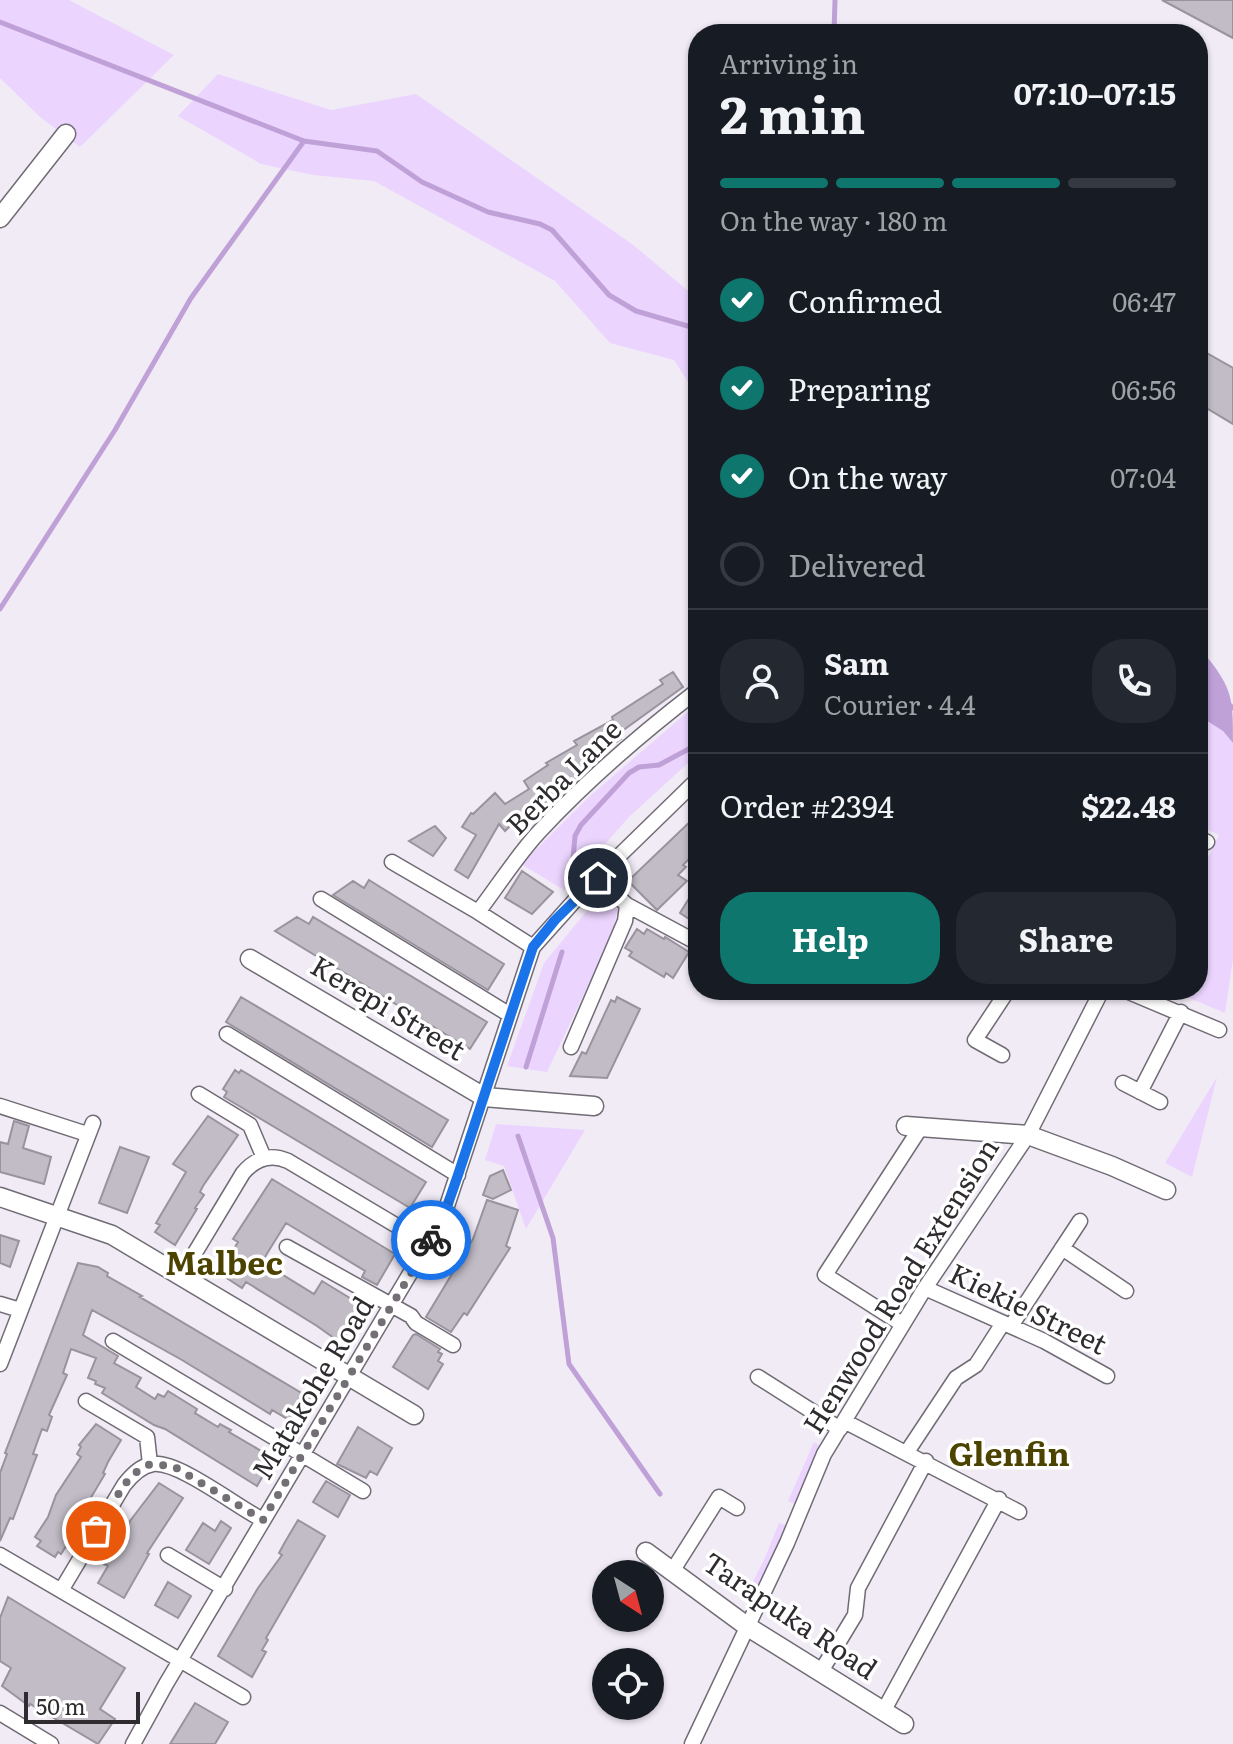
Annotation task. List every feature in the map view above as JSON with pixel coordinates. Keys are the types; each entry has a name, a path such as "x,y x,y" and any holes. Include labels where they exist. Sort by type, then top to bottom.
{"street":[{"path":"0,218 66,134"},
{"name":"Berba Lane","path":"478,912 535,836 568,802 688,698"},
{"name":"Matakohe Road","path":"133,1744 443,1218 533,947 555,920 688,789"},
{"path":"392,862 533,947"},
{"path":"598,878 627,905 688,938"},
{"path":"321,899 510,1015"},
{"path":"571,1047 625,921 627,905"},
{"name":"Kerepi Street","path":"250,959 484,1097 594,1106"},
{"path":"1001,1000 975,1040 1002,1055"},
{"name":"Henwood Road Extension","path":"692,1744 748,1627 824,1454 925,1288 1028,1135 1097,1000"},
{"path":"1150,1000 1219,1030"},
{"path":"1140,1092 1181,1012"},
{"path":"227,1034 458,1175"},
{"path":"1123,1083 1160,1102"},
{"path":"199,1094 250,1125 264,1158"},
{"path":"0,1106 90,1129 0,1364"},
{"path":"902,1324 825,1275 914,1127 1028,1135 1166,1190"},
{"path":"181,1276 243,1173 257,1160 264,1158 279,1157 288,1161 429,1245"},
{"path":"0,1197 112,1235 414,1415"},
{"path":"907,1452 956,1378 976,1365 1080,1221"},
{"path":"287,1247 411,1316 416,1323 453,1345"},
{"path":"1062,1248 1126,1291"},
{"name":"Kiekie Street","path":"925,1288 1007,1324 1107,1376"},
{"path":"0,1304 20,1310"},
{"path":"113,1341 363,1491"},
{"path":"758,1377 842,1425 926,1461 1019,1512"},
{"path":"86,1401 147,1437 150,1464"},
{"path":"820,1673 855,1615 858,1588 926,1461"},
{"path":"62,1589 124,1485 135,1473 150,1464 173,1466 263,1520"},
{"path":"673,1570 719,1497 737,1508"},
{"path":"883,1712 999,1499"},
{"name":"Tarapuka Road","path":"646,1552 748,1627 904,1724"},
{"path":"0,1555 243,1697"},
{"path":"168,1555 225,1589"},
{"path":"0,1713 51,1744"}],"shaded area":[{"path":"0,0 69,0 174,55 80,147 40,117 0,78"},
{"path":"218,74 331,110 416,94 632,244 688,291 688,382 674,360 610,343 555,281 374,181 313,175 261,164 178,116"},
{"path":"1208,658 1230,696 1233,743 1223,731 1208,721"},
{"path":"688,712 688,763 629,817 564,890 521,864 591,795"},
{"path":"1208,720 1233,743 1233,959 1225,1013 1194,1000 1208,1000 1208,856 1219,835 1208,830"},
{"path":"604,890 618,908 612,935 547,1072 507,1066 544,963"},
{"path":"1217,1077 1192,1177 1165,1163"},
{"path":"496,1124 585,1130 526,1229 504,1166 485,1160"},
{"path":"814,1442 820,1446 795,1504 788,1501"},
{"path":"779,1523 786,1525 770,1564 759,1583 746,1595 764,1560"}],"building":[{"path":"1162,0 1233,0 1233,38"},
{"path":"1208,354 1233,368 1233,424 1208,409"},
{"path":"673,672 683,687 618,734 621,739 583,763 587,770 546,799 548,802 537,809 539,811 525,820 521,815 505,831 499,824 468,878 455,870 476,835 462,827 471,813 495,793 505,804 529,789 524,781 548,765 546,763 577,745 574,741 613,720 612,717 663,684 660,680"},
{"path":"688,824 688,860 678,875 687,881 657,910 628,881"},
{"path":"435,826 446,838 433,856 409,841"},
{"path":"522,871 553,892 532,914 505,898"},
{"path":"369,880 504,964 488,990 333,895 353,881 364,888"},
{"path":"688,900 688,918 680,913"},
{"path":"297,917 309,924 313,917 487,1022 470,1049 275,931"},
{"path":"637,929 644,934 647,929 665,937 688,954 673,978 666,973 664,977 629,956 632,952 625,948"},
{"path":"241,997 448,1120 432,1147 226,1022"},
{"path":"617,997 640,1009 607,1078 570,1076 582,1052 586,1054 611,1000 615,1002"},
{"path":"235,1070 239,1073 241,1070 426,1182 410,1208 224,1097 227,1092 223,1089"},
{"path":"208,1116 238,1135 203,1186 200,1192 204,1195 175,1245 155,1232 160,1225 156,1223 186,1172 173,1164"},
{"path":"14,1121 29,1126 23,1148 51,1157 44,1184 0,1172 0,1142 8,1144"},
{"path":"120,1147 149,1157 127,1213 99,1203"},
{"path":"503,1170 511,1190 493,1199 483,1195 490,1176"},
{"path":"272,1179 395,1254 377,1285 362,1277 365,1271 286,1223 268,1252 262,1262 314,1294 322,1281 363,1306 341,1343 246,1282 242,1288 219,1273 238,1242 233,1239"},
{"path":"487,1200 518,1210 506,1246 510,1248 467,1315 464,1313 451,1332 426,1317 473,1239"},
{"path":"0,1235 19,1241 10,1267 0,1263"},
{"path":"78,1263 98,1267 140,1297 310,1398 294,1423 272,1410 270,1414 92,1310 83,1335 118,1356 114,1363 141,1378 136,1387 155,1399 158,1394 164,1397 168,1391 197,1409 195,1413 218,1427 220,1424 231,1430 229,1432 273,1458 257,1486 102,1393 105,1388 88,1378 96,1358 71,1349 63,1373 67,1375 49,1415 52,1417 47,1431 42,1429 33,1454 37,1455 13,1519 10,1518 0,1541 0,1473 5,1453"},
{"path":"416,1334 440,1349 438,1352 442,1354 438,1361 443,1364 428,1389 393,1367"},
{"path":"96,1424 121,1440 105,1474 65,1541 68,1543 55,1557 37,1546 41,1541 35,1537 48,1517 56,1495 81,1457 77,1454 79,1445"},
{"path":"358,1427 392,1448 377,1475 370,1471 366,1478 337,1464"},
{"path":"326,1481 350,1495 338,1517 313,1502"},
{"path":"159,1483 183,1498 147,1553 124,1598 98,1583 108,1566 104,1564 111,1553 113,1555 130,1521"},
{"path":"298,1520 325,1536 266,1638 268,1640 262,1650 266,1652 252,1677 218,1656 258,1588 282,1555 279,1553"},
{"path":"221,1521 231,1528 209,1564 186,1550 203,1523 215,1531"},
{"path":"168,1582 191,1596 178,1618 155,1605"},
{"path":"8,1597 125,1668 100,1709 115,1719 98,1744 29,1706 2,1686 11,1668 0,1661 0,1618"},
{"path":"195,1703 228,1722 215,1744 170,1744"}],"waterway":[{"path":"834,24 835,0"},
{"path":"0,22 304,141 377,151 422,182 488,212 540,224 552,230 609,295 636,311 688,326"},
{"path":"0,609 115,430 191,298 304,141"},
{"path":"1208,689 1212,689 1233,708"},
{"path":"572,869 575,836 581,825 629,773 639,767 659,765 688,749"},
{"path":"526,1067 562,952"},
{"path":"518,1136 553,1238 569,1364 660,1494"}],"way so far":[{"path":"96,1531 124,1485 135,1473 150,1464 173,1466 263,1520 431,1240"}],"district":[{"name":"Malbec","path":"224,1264"},
{"name":"Glenfin","path":"1009,1455"}],"route":[{"path":"431,1240 443,1218 458,1175 533,947 555,920 598,878"}]}
